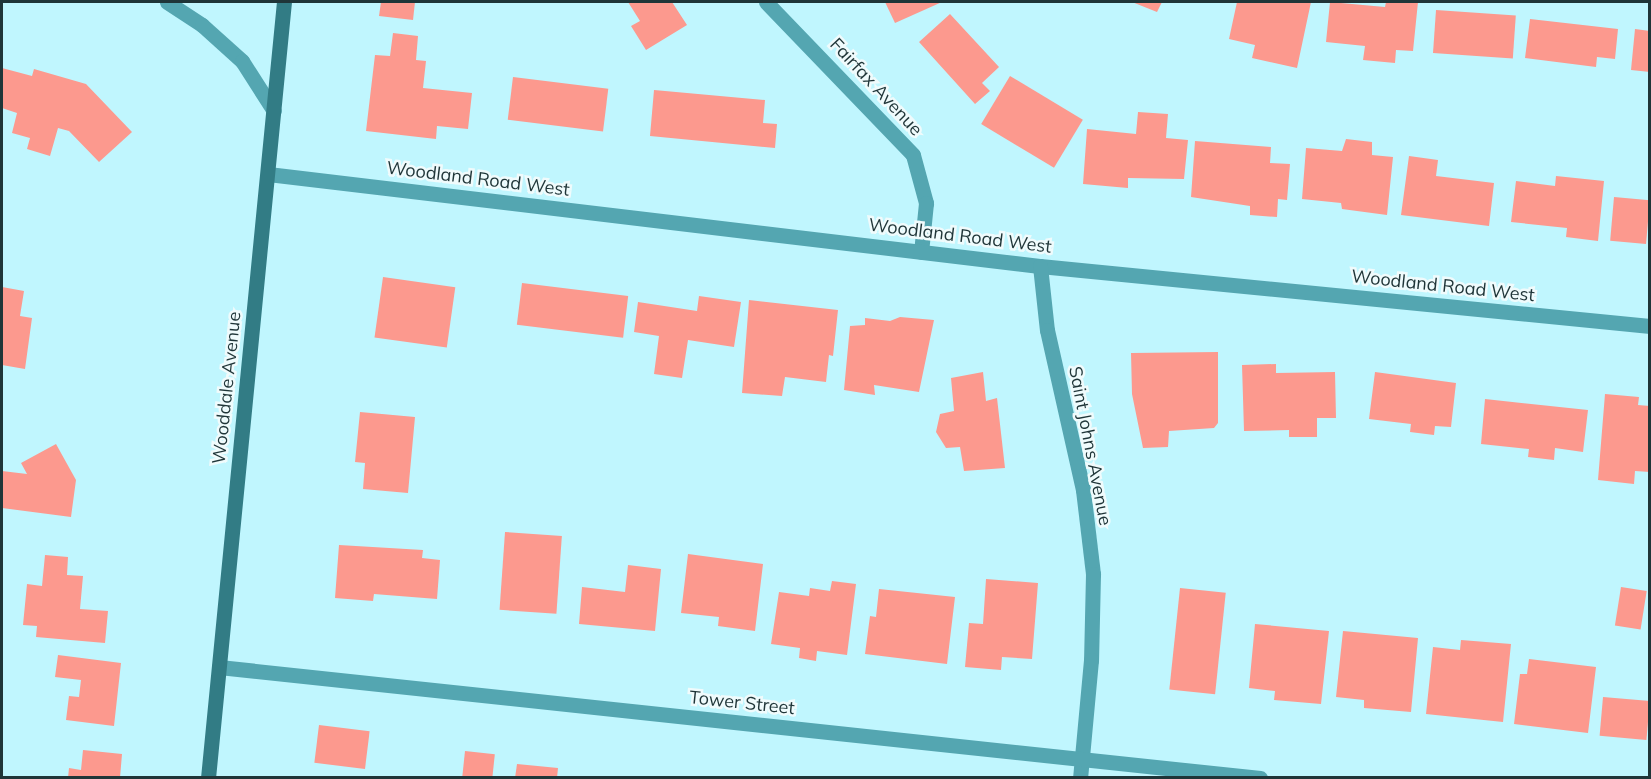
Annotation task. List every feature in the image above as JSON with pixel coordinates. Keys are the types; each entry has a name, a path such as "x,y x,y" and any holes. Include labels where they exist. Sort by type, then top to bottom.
{"street":[{"path":"167,2 202,25 243,61 274,111"},
{"name":"Wooddale Avenue","path":"208,777 284,2"},
{"name":"Fairfax Avenue","path":"766,2 913,155 926,203 921,252"},
{"name":"Woodland Road West","path":"268,174 1040,266 1650,326"},
{"name":"Saint Johns Avenue","path":"1040,266 1047,330 1083,490 1092,574 1091,660 1080,777"},
{"name":"Tower Street","path":"219,667 1260,777"}],"building":[{"path":"381,2 415,2 413,20 379,16"},
{"path":"628,2 672,2 687,25 646,50 631,26 640,21"},
{"path":"885,2 942,2 895,23"},
{"path":"1132,2 1162,2 1157,12"},
{"path":"1237,2 1311,2 1297,68 1252,58 1255,45 1229,39"},
{"path":"1330,2 1385,7 1386,2 1418,2 1413,51 1396,50 1395,63 1363,60 1365,46 1326,42"},
{"path":"1436,10 1516,16 1513,58 1433,53"},
{"path":"950,14 999,67 982,83 990,91 975,104 919,42"},
{"path":"1530,19 1618,29 1615,59 1597,57 1596,67 1525,58"},
{"path":"1635,29 1650,31 1650,72 1631,70"},
{"path":"393,33 418,36 416,60 426,61 423,88 472,93 468,129 437,126 436,139 366,131 375,55 390,56"},
{"path":"2,68 32,76 34,69 86,84 132,132 99,162 69,131 58,128 50,156 27,149 30,138 12,133 17,113 2,108"},
{"path":"1010,76 1083,120 1054,168 981,124"},
{"path":"513,77 608,89 603,131 508,120"},
{"path":"654,90 765,100 763,123 777,124 775,148 650,136"},
{"path":"1138,112 1168,114 1166,138 1188,140 1184,179 1128,178 1128,188 1083,184 1087,129 1136,134"},
{"path":"1346,139 1372,142 1372,155 1393,157 1387,215 1342,209 1341,203 1302,199 1306,148 1342,151"},
{"path":"1195,141 1271,147 1270,163 1290,164 1287,200 1278,199 1277,217 1250,215 1250,206 1191,197"},
{"path":"1409,156 1438,160 1436,176 1494,183 1489,226 1401,215"},
{"path":"1556,176 1604,181 1598,241 1566,237 1567,228 1511,222 1516,181 1555,186"},
{"path":"1614,197 1650,200 1646,244 1610,241"},
{"path":"383,277 455,287 447,348 375,337"},
{"path":"522,283 628,296 623,338 517,325"},
{"path":"2,287 24,291 20,316 32,318 25,369 2,365"},
{"path":"699,296 741,302 734,347 688,340 682,378 654,374 659,336 634,332 638,302 697,311"},
{"path":"749,300 838,310 833,356 829,355 826,382 785,377 782,396 742,393"},
{"path":"900,317 934,320 919,392 874,385 875,395 844,390 850,326 865,325 865,318 890,321"},
{"path":"1218,352 1218,423 1214,428 1169,431 1168,447 1143,448 1132,394 1131,353"},
{"path":"1276,364 1276,373 1335,372 1336,418 1317,418 1317,437 1289,437 1289,430 1244,431 1242,365"},
{"path":"983,372 986,401 997,398 1005,468 964,471 960,447 946,448 936,432 940,414 954,411 951,378"},
{"path":"1375,372 1456,383 1451,427 1435,426 1434,435 1410,432 1411,424 1369,419"},
{"path":"1605,394 1639,397 1638,405 1650,406 1650,472 1635,471 1634,484 1598,480"},
{"path":"1485,399 1588,410 1583,452 1555,448 1554,460 1528,457 1529,449 1481,444"},
{"path":"360,412 415,417 408,493 363,489 365,463 355,462"},
{"path":"56,444 76,480 71,517 2,508 2,471 27,474 21,463"},
{"path":"505,532 562,536 556,614 500,610"},
{"path":"339,545 423,550 422,558 440,560 437,599 374,594 373,601 335,598"},
{"path":"688,554 763,564 755,631 718,626 719,617 681,613"},
{"path":"45,555 68,557 67,575 83,576 80,609 108,611 105,643 36,637 37,626 23,625 27,584 42,586"},
{"path":"628,565 661,569 655,631 579,624 582,587 625,592"},
{"path":"986,579 1038,583 1032,659 1002,657 1001,670 965,667 969,623 983,624"},
{"path":"832,581 856,584 847,655 817,651 816,661 799,658 800,648 771,644 779,592 809,596 810,588 830,591"},
{"path":"1621,587 1647,591 1641,630 1615,626"},
{"path":"1180,588 1226,593 1215,694 1169,689"},
{"path":"879,589 955,597 947,664 865,654 870,616 876,617"},
{"path":"1255,624 1329,631 1321,704 1274,700 1275,691 1249,688"},
{"path":"1343,631 1418,638 1411,712 1364,708 1364,700 1336,697"},
{"path":"1461,640 1511,644 1503,722 1426,714 1433,647 1460,650"},
{"path":"58,655 121,663 114,726 66,720 69,696 79,697 81,680 55,677"},
{"path":"1529,659 1596,667 1588,733 1514,724 1520,674 1527,674"},
{"path":"1603,697 1650,701 1646,740 1600,736"},
{"path":"319,725 370,731 365,769 314,763"},
{"path":"83,750 122,754 120,778 68,778 69,768 81,770"},
{"path":"465,751 495,754 492,778 462,778"},
{"path":"517,764 558,768 557,778 515,778"}]}
